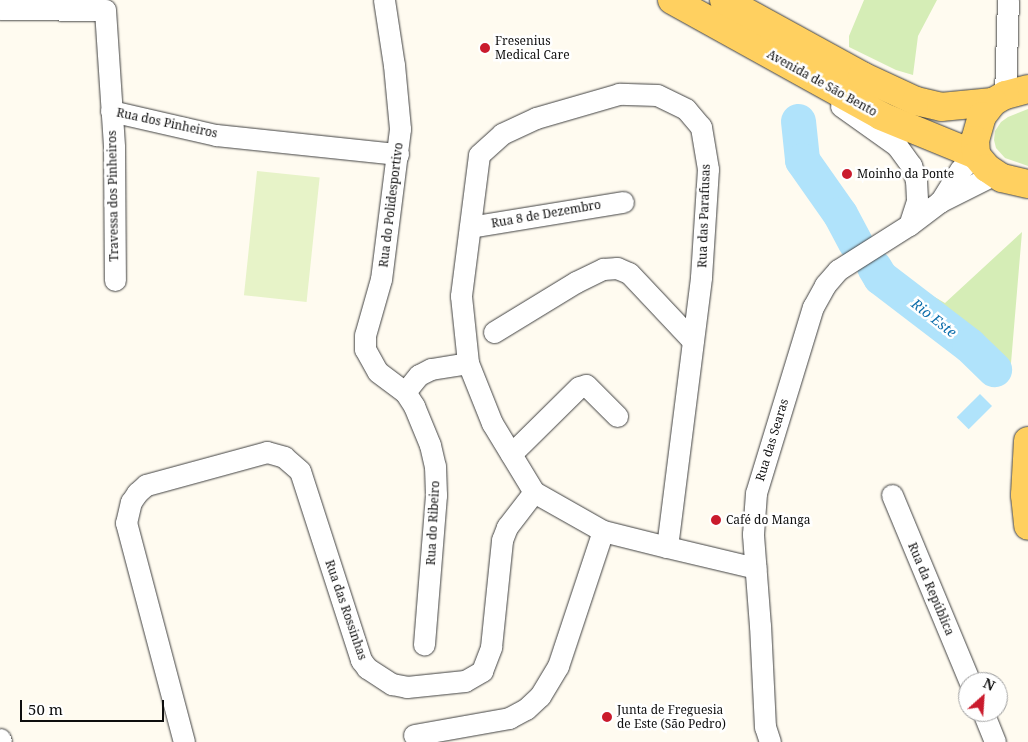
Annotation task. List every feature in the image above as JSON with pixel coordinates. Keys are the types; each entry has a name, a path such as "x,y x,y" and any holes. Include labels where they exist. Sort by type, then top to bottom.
{"main road":[{"name":"Avenida de São Bento","path":"672,0 881,116 985,165 1025,191"},
{"name":"Avenida de São Bento","path":"724,0 862,76 916,101 941,107 1015,91"},
{"path":"985,165 977,127 982,116 1015,91"},
{"path":"1028,441 1025,495 1028,526"}],"street":[{"name":"Rua do Polidesportivo","path":"384,0 394,65 400,129 381,279 365,335 365,349 378,372 405,392"},
{"path":"1008,0 1015,91"},
{"name":"Rua dos Pinheiros","path":"0,9 105,5 111,111 216,134 398,154"},
{"path":"781,61 897,146 904,155 911,165 917,186 917,201 909,226"},
{"name":"Rua das Parafusas","path":"534,492 492,423 468,363 461,296 479,155 502,134 536,118 619,94 657,95 686,109 701,127 708,169 701,277 667,547"},
{"name":"Travessa dos Pinheiros","path":"111,111 114,147 115,280"},
{"name":"Rua das Searas","path":"770,742 765,726 753,534 756,493 813,307 825,284 838,270 909,226 940,202 961,169 985,165"},
{"name":"Rua 8 de Dezembro","path":"470,227 623,202"},
{"path":"494,332 576,282 603,270 617,268 629,273 692,342"},
{"path":"405,392 419,375 431,369 468,363"},
{"path":"511,454 579,387 586,385 617,416"},
{"name":"Rua do Ribeiro","path":"405,392 423,426 435,466 436,495 424,644"},
{"name":"Rua das Rossinhas","path":"184,742 126,523 126,513 131,502 146,485 267,452 284,457 300,471 361,660 367,668 392,684 407,687 465,681 482,671 491,647 502,540 511,520 534,492"},
{"path":"534,492 603,531 756,568"},
{"name":"Rua da República","path":"892,495 966,672"},
{"path":"414,735 509,718 526,709 540,696 558,666 603,531"},
{"path":"987,722 995,742"}],"green space":[{"path":"864,0 937,0 918,36 913,75 896,70 849,47 849,36"},
{"path":"1028,109 1028,166 1005,158 996,148 994,140 995,131 1001,122"},
{"path":"257,171 320,178 307,302 244,295"},
{"path":"1022,232 1010,375 941,312 889,276 878,264 883,260 919,288 945,303"}],"water":[{"path":"980,394 992,406 969,429 957,417"}],"waterway":[{"name":"Rio Este","path":"798,121 802,160 840,214 855,242"},
{"name":"Rio Este","path":"874,267 880,277 969,345 994,369"}],"place":[{"name":"Fresenius Medical Care","path":"485,48"},
{"name":"Moinho da Ponte","path":"847,174"},
{"name":"Café do Manga","path":"716,520"},
{"name":"Junta de Freguesia de Este (São Pedro)","path":"607,717"}]}
